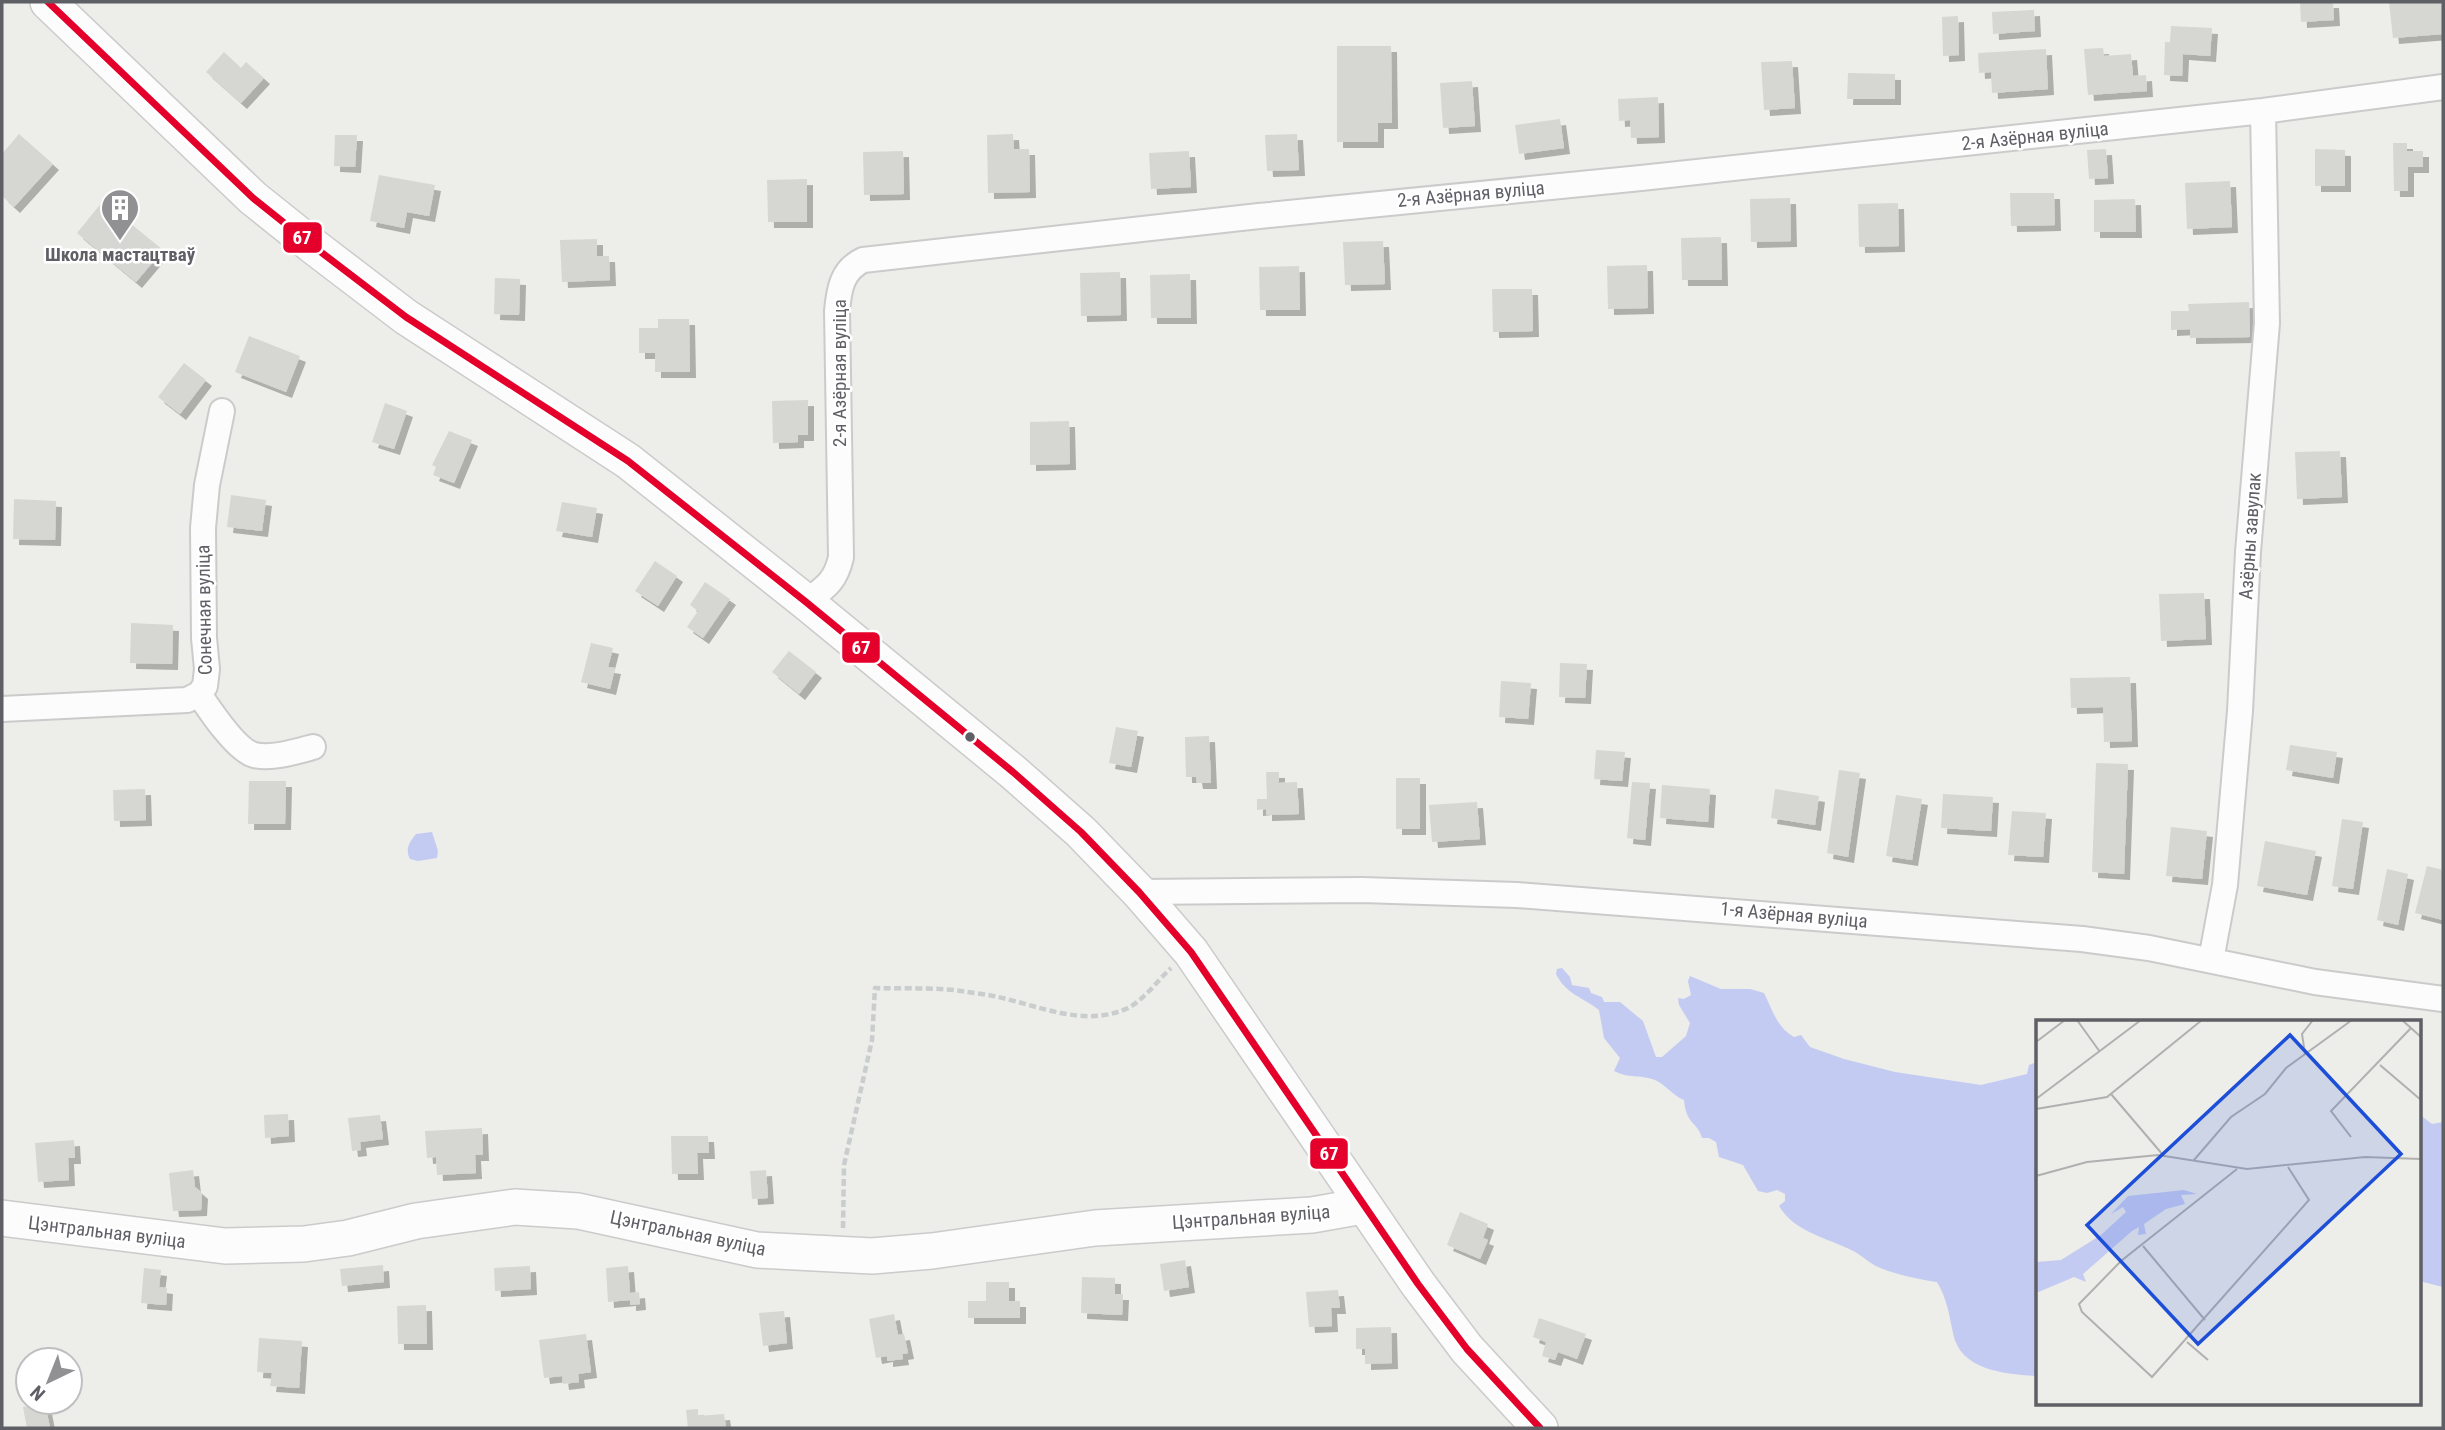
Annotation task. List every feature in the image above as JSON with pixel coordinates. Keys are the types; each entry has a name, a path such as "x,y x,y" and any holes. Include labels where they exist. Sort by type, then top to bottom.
{"main road":[{"path":"48,2 253,198 406,317 628,461 806,602 1013,772 1081,832 1139,891 1191,952 1252,1038 1363,1206 1467,1349 1540,1428"},
{"name":"Цэнтральная вуліца","path":"6,1227 225,1247 261,1246 348,1238 416,1221 515,1207 578,1211 757,1250 842,1255 919,1252 1095,1228 1312,1215 1363,1206"}],"street":[{"name":"2-я Азёрная вуліца","path":"806,602 825,588 837,573 841,557 837,311 845,274 852,265 863,260 2263,111 2443,87"},
{"name":"Азёрны завулак","path":"2211,960 2227,871 2240,711 2248,552 2267,323 2263,111"},
{"name":"Сонечная вуліца","path":"2,709 187,700 199,694 205,686 207,669 204,638 204,517 207,485 222,411"},
{"path":"199,694 243,750 254,755 268,755 291,754 313,747"},
{"name":"1-я Азёрная вуліца","path":"1139,891 1362,890 1544,897 2082,939 2149,948 2315,982 2443,999"}],"path":[{"path":"842,1255 844,1165 872,1040 875,988 956,990 997,996 1050,1011 1085,1017 1110,1014 1128,1008 1142,999 1164,974 1191,952"}],"water":[{"path":"432,832 438,851 437,858 418,861 410,859 408,846 411,840 416,834"},
{"path":"1562,968 1570,977 1572,985 1589,988 1591,993 1602,997 1604,1002 1620,1002 1643,1021 1656,1057 1662,1057 1686,1036 1690,1023 1679,1005 1678,998 1684,999 1691,995 1688,981 1690,976 1721,989 1750,989 1764,993 1783,1029 1794,1037 1801,1035 1810,1047 1895,1072 1981,1085 2027,1074 2029,1065 2034,1063 2036,1376 1999,1372 1974,1363 1957,1346 1937,1282 1880,1268 1851,1250 1800,1227 1779,1206 1785,1201 1785,1194 1777,1190 1767,1193 1758,1191 1743,1165 1719,1157 1716,1142 1702,1138 1687,1114 1684,1100 1655,1080 1614,1071 1620,1058 1604,1038 1599,1010 1565,987 1556,974 1557,969"},
{"path":"2420,1115 2432,1124 2443,1122 2443,1287 2420,1281"}],"building":[{"path":"2300,2 2333,2 2334,20 2301,22"},
{"path":"2389,2 2443,2 2443,34 2393,38"},
{"path":"2034,10 2035,31 1993,34 1992,12"},
{"path":"1958,16 1959,55 1943,56 1942,17"},
{"path":"2171,26 2212,28 2210,56 2183,54 2182,76 2164,75 2165,42 2170,42"},
{"path":"1337,46 1391,46 1392,123 1378,123 1378,142 1337,142"},
{"path":"2103,48 2104,56 2131,54 2133,76 2146,75 2147,91 2088,95 2084,49"},
{"path":"2046,49 2048,89 1992,93 1991,72 1979,73 1978,53"},
{"path":"224,52 241,68 246,62 264,78 241,103 206,72"},
{"path":"1792,61 1795,108 1764,110 1761,62"},
{"path":"1848,73 1895,74 1895,99 1847,99"},
{"path":"1472,81 1475,126 1443,128 1440,83"},
{"path":"1658,97 1659,137 1631,138 1630,120 1619,121 1618,99"},
{"path":"1560,119 1564,148 1519,154 1515,125"},
{"path":"19,134 53,164 14,207 2,196 2,154"},
{"path":"1013,134 1014,149 1029,149 1030,192 988,193 987,135"},
{"path":"1297,134 1299,170 1267,171 1265,135"},
{"path":"335,135 357,135 355,167 334,166"},
{"path":"2393,143 2407,143 2407,151 2423,151 2423,167 2408,167 2408,191 2394,191"},
{"path":"2106,149 2108,178 2089,179 2087,150"},
{"path":"2315,149 2345,150 2345,186 2315,186"},
{"path":"903,151 904,194 864,195 863,152"},
{"path":"1189,151 1191,187 1151,189 1149,153"},
{"path":"379,175 435,185 429,216 407,212 404,228 370,221"},
{"path":"807,179 807,222 768,222 767,180"},
{"path":"2230,181 2232,227 2187,229 2185,183"},
{"path":"2010,193 2054,193 2055,225 2011,226"},
{"path":"1790,198 1791,241 1751,242 1750,199"},
{"path":"2135,199 2136,232 2094,232 2094,200"},
{"name":"Школа мастацтваў","path":"103,201 163,250 136,282 77,233"},
{"path":"1898,203 1899,246 1859,247 1858,204"},
{"path":"1721,237 1722,280 1682,280 1681,238"},
{"path":"597,239 597,256 609,256 610,280 562,282 560,240"},
{"path":"1383,241 1385,284 1345,285 1343,242"},
{"path":"1647,265 1648,308 1608,309 1607,266"},
{"path":"1299,266 1300,310 1260,310 1259,267"},
{"path":"1120,272 1121,315 1081,316 1080,273"},
{"path":"1190,274 1191,318 1151,318 1150,275"},
{"path":"495,278 520,279 519,315 494,314"},
{"path":"1492,289 1532,289 1533,331 1493,332"},
{"path":"2249,302 2250,337 2190,338 2190,329 2171,330 2171,311 2189,311 2188,304"},
{"path":"658,319 689,319 690,372 655,372 655,353 639,353 639,328 658,328"},
{"path":"249,336 300,356 286,392 235,372"},
{"path":"184,363 206,380 180,414 158,397"},
{"path":"808,400 808,435 798,435 798,442 773,443 772,401"},
{"path":"385,403 407,411 394,449 372,442"},
{"path":"1069,421 1070,464 1030,465 1030,422"},
{"path":"449,431 472,440 454,483 433,475 436,467 432,465"},
{"path":"2340,451 2342,497 2297,499 2295,452"},
{"path":"231,495 266,500 262,531 227,527"},
{"path":"14,499 56,501 55,540 13,539"},
{"path":"562,502 597,508 592,537 556,531"},
{"path":"655,561 677,576 658,606 635,591"},
{"path":"705,582 730,599 703,638 687,627 698,611 690,605"},
{"path":"2204,593 2206,639 2161,641 2159,594"},
{"path":"131,623 173,625 172,664 130,663"},
{"path":"591,643 613,648 608,667 615,668 610,689 581,682"},
{"path":"789,651 816,672 799,694 772,672"},
{"path":"1560,663 1587,664 1585,698 1559,697"},
{"path":"2130,677 2132,741 2104,742 2103,707 2071,708 2070,678"},
{"path":"1501,681 1531,683 1528,719 1499,717"},
{"path":"1116,727 1138,731 1131,767 1109,763"},
{"path":"1209,736 1211,783 1197,783 1196,777 1186,777 1185,737"},
{"path":"2290,745 2337,752 2333,778 2286,770"},
{"path":"1596,750 1625,752 1622,781 1594,779"},
{"path":"2096,763 2128,764 2124,874 2092,872"},
{"path":"1839,770 1860,773 1848,857 1827,853"},
{"path":"1266,772 1279,772 1279,783 1297,782 1299,814 1266,815 1266,809 1257,810 1257,799 1267,799"},
{"path":"1396,778 1420,778 1420,829 1396,829"},
{"path":"249,781 286,781 285,824 248,824"},
{"path":"1632,782 1650,783 1645,840 1627,838"},
{"path":"1662,785 1710,789 1708,822 1660,818"},
{"path":"145,789 146,820 114,821 113,790"},
{"path":"1775,789 1819,796 1815,825 1771,818"},
{"path":"1943,794 1993,797 1991,831 1941,828"},
{"path":"1896,795 1922,799 1912,860 1886,856"},
{"path":"1477,802 1480,839 1432,842 1429,805"},
{"path":"2012,811 2046,813 2043,857 2008,855"},
{"path":"2342,819 2363,822 2353,889 2332,886"},
{"path":"2171,827 2207,831 2202,879 2166,876"},
{"path":"2265,841 2316,851 2307,895 2257,886"},
{"path":"2427,866 2443,870 2443,920 2415,913"},
{"path":"2387,869 2408,874 2398,925 2377,920"},
{"path":"288,1114 289,1136 265,1138 264,1115"},
{"path":"380,1115 383,1139 360,1142 361,1150 352,1151 348,1118"},
{"path":"482,1128 483,1155 475,1155 476,1173 437,1175 436,1157 427,1158 425,1131"},
{"path":"671,1136 708,1136 709,1153 697,1153 698,1174 672,1174"},
{"path":"74,1140 75,1158 68,1158 69,1180 38,1182 35,1143"},
{"path":"193,1170 195,1187 202,1193 201,1210 173,1211 169,1173"},
{"path":"766,1170 768,1198 752,1199 750,1171"},
{"path":"1460,1212 1488,1224 1483,1238 1488,1240 1480,1259 1447,1245"},
{"path":"1185,1260 1189,1287 1164,1291 1160,1264"},
{"path":"383,1265 384,1282 342,1286 340,1269"},
{"path":"530,1266 531,1289 495,1291 494,1268"},
{"path":"628,1266 630,1293 639,1292 640,1304 630,1305 630,1300 608,1302 606,1268"},
{"path":"144,1268 161,1270 159,1287 167,1288 166,1305 141,1303"},
{"path":"1082,1277 1115,1278 1115,1294 1123,1294 1122,1315 1081,1313"},
{"path":"986,1282 1009,1282 1009,1301 1020,1301 1020,1318 968,1318 968,1301 986,1301"},
{"path":"1338,1290 1340,1308 1331,1308 1332,1326 1309,1327 1306,1292"},
{"path":"426,1305 427,1344 398,1344 397,1306"},
{"path":"784,1311 787,1343 763,1346 759,1313"},
{"path":"894,1314 898,1335 904,1334 908,1353 902,1354 903,1359 887,1361 887,1356 876,1358 869,1319"},
{"path":"1539,1318 1586,1334 1577,1359 1558,1352 1555,1360 1542,1356 1546,1342 1533,1337"},
{"path":"1391,1327 1392,1363 1365,1364 1365,1349 1356,1349 1356,1328"},
{"path":"586,1334 591,1372 578,1374 579,1382 563,1384 562,1376 544,1378 539,1340"},
{"path":"259,1338 302,1341 299,1388 270,1386 272,1373 257,1372"},
{"path":"698,1409 698,1416 724,1414 726,1428 688,1428 686,1410"},
{"path":"25,1416 48,1416 50,1428 27,1428"}],"transit line":[{"name":"67","path":"48,2 253,198 406,317 628,461 806,602 1013,772 1081,832 1139,892 1191,952 1418,1284 1467,1349 1540,1428"}],"place":[{"name":"Школа мастацтваў","path":"120,242"}]}
